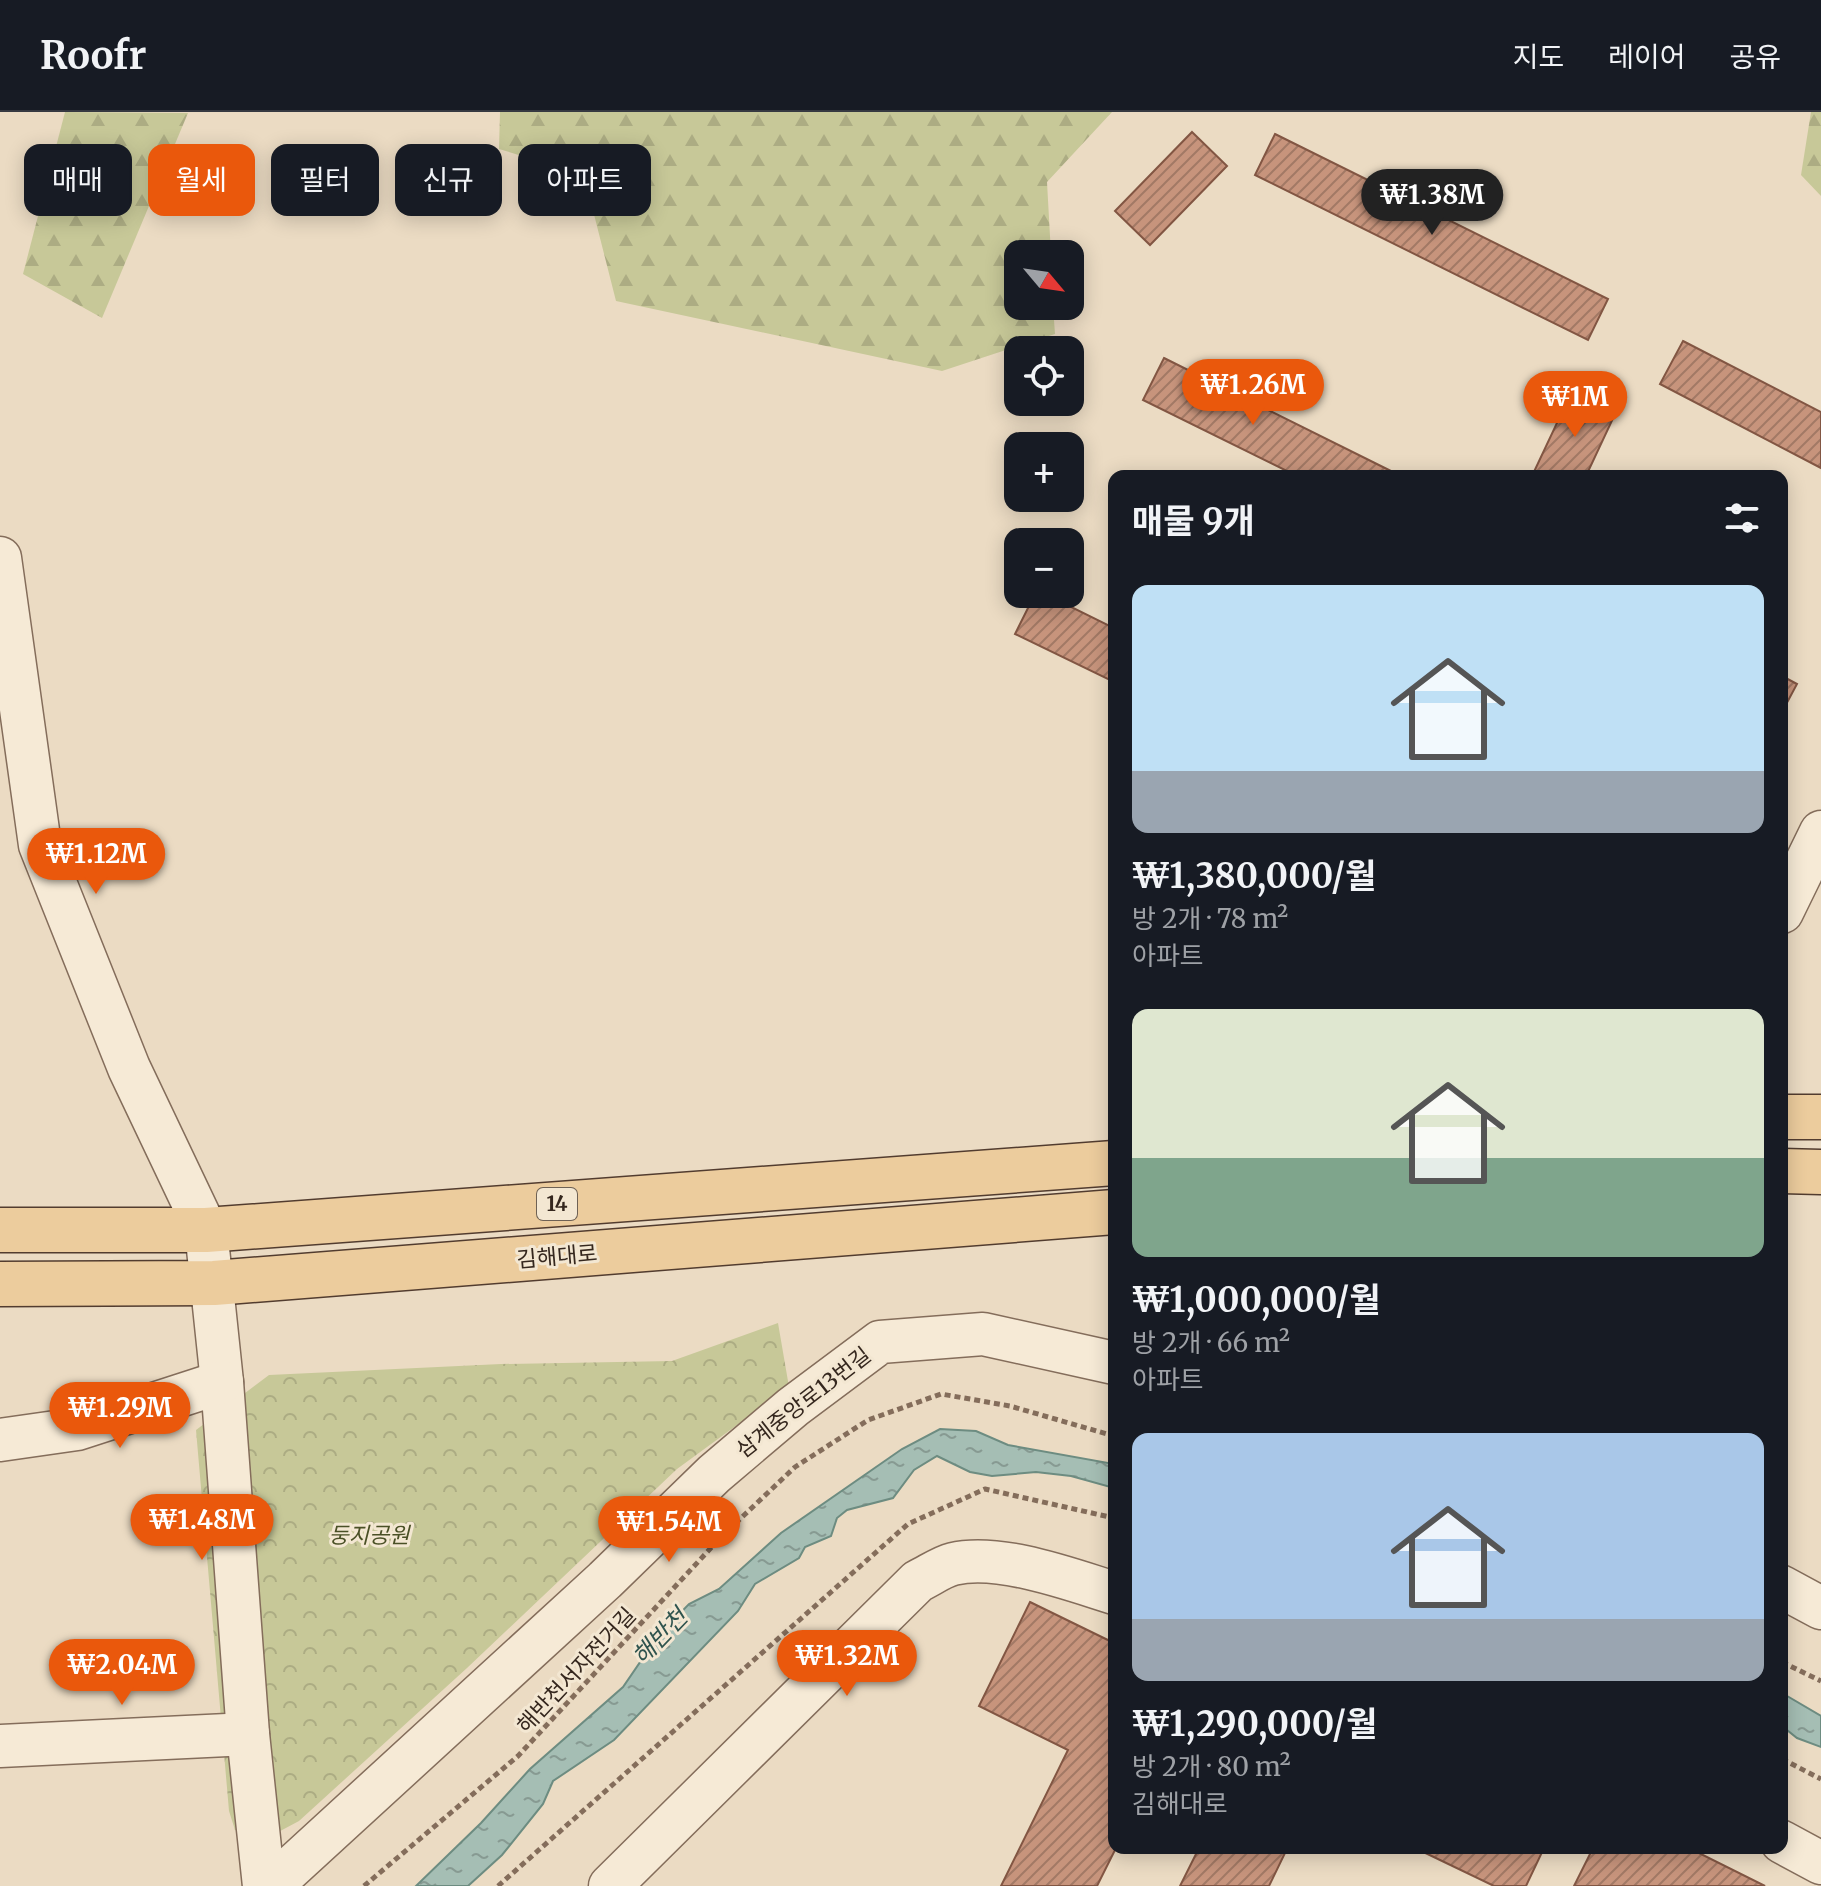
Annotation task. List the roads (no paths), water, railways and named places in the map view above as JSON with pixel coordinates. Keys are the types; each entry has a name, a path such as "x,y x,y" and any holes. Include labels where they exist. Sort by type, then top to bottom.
{"main road":[{"path":"1788,1117 1821,1117"},
{"name":"14","path":"0,1230 206,1230 1108,1163"},
{"path":"1788,1171 1821,1172"},
{"name":"김해대로","path":"0,1284 214,1283 1108,1212"}],"street":[{"path":"0,558 40,845 129,1068 206,1230 214,1283 248,1734 264,1886"},
{"path":"1788,900 1821,832"},
{"name":"삼계중앙로13번길","path":"271,1886 605,1580 714,1474 793,1407 880,1342 983,1334 1108,1362"},
{"path":"0,1440 77,1429 222,1382"},
{"path":"610,1886 918,1581 953,1564 999,1563 1037,1569 1108,1591"},
{"path":"1788,1590 1821,1608"},
{"path":"0,1746 248,1734"},
{"path":"1788,1845 1821,1863"}],"water":[{"name":"해반천","path":"940,1429 976,1431 1008,1445 1108,1463 1108,1486 1071,1476 1036,1472 992,1476 970,1472 937,1456 914,1470 893,1498 847,1510 837,1518 831,1536 805,1547 799,1558 755,1584 738,1611 614,1740 553,1781 543,1804 502,1855 468,1886 416,1886 481,1823 530,1769 623,1687 658,1636 689,1604 719,1589 781,1533 902,1449"},
{"path":"1788,1697 1821,1716 1821,1747 1797,1738 1788,1731"}],"park label":[{"name":"둥지공원","path":"369,1535"}]}
